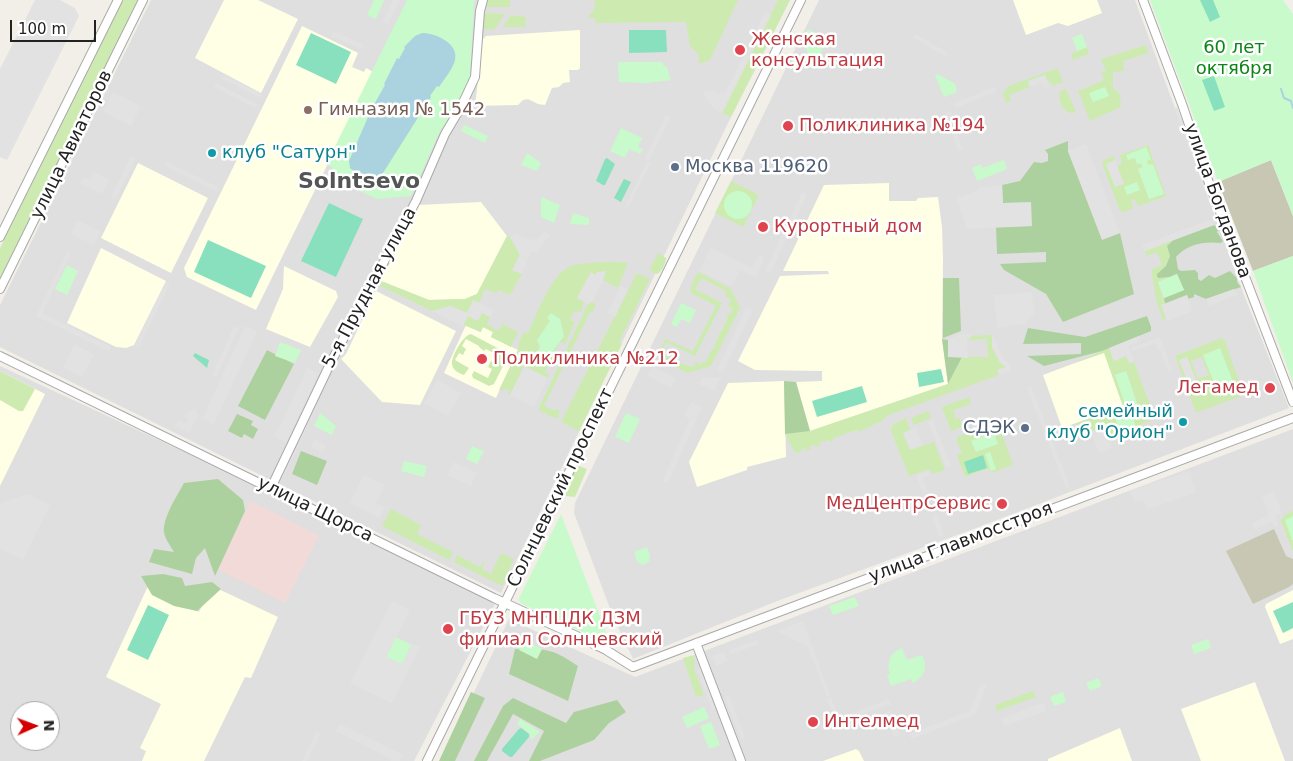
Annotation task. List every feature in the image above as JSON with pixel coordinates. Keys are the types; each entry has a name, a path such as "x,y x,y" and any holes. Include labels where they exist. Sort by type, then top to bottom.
{"street":[{"name":"улица Авиаторов","path":"0,237 118,0"},
{"name":"улица Авиаторов","path":"0,289 143,0"},
{"name":"5-я Прудная улица","path":"271,488 331,362 416,201 445,134 475,77 480,11 483,0"},
{"name":"Солнцевский проспект","path":"427,761 802,0"},
{"name":"улица Богданова","path":"1143,0 1209,182 1293,402"},
{"name":"улица Щорса","path":"0,356 598,646 628,665"},
{"name":"улица Главмосстроя","path":"628,665 636,666 1293,418"},
{"path":"696,643 741,761"}],"shaded area":[{"path":"35,0 60,0 75,8 79,16 7,160 0,157 0,69"},
{"path":"151,0 790,0 731,117 501,593 0,347 0,305"},
{"path":"224,0 258,0 298,19 261,93 195,58"},
{"path":"393,0 400,0 388,25 383,22"},
{"path":"819,0 1135,0 1244,295 1289,408 976,528 780,600 633,659 614,619 574,513 575,503"},
{"path":"1013,0 1097,0 1102,13 1068,26 1058,23 1026,35"},
{"path":"765,12 771,15 722,113 715,110 703,94 706,90 719,94 721,91 725,93"},
{"path":"302,26 358,53 352,67 364,72 366,68 373,72 256,310 187,277 184,268"},
{"path":"580,30 580,68 578,70 569,70 570,82 552,88 545,105 528,99 523,100 518,105 475,106 483,39 486,36"},
{"path":"333,31 363,44 361,49 331,36"},
{"path":"915,34 947,52 945,56 913,38"},
{"path":"224,75 262,94 260,98 222,79"},
{"path":"1045,75 1050,87 1045,89 1042,83 1030,87 1028,81"},
{"path":"216,83 257,104 255,108 214,87"},
{"path":"995,87 997,91 956,108 954,103"},
{"path":"113,92 141,106 131,126 103,112"},
{"path":"1177,107 1210,193 1207,195 1174,108"},
{"path":"948,111 952,113 950,118 963,150 958,151 946,117"},
{"path":"666,115 671,117 649,160 645,158"},
{"path":"1086,144 1120,233 1102,240 1068,151"},
{"path":"131,156 136,158 115,200 111,197"},
{"path":"1115,160 1124,184 1115,187 1106,164"},
{"path":"1271,160 1293,216 1293,256 1253,271 1218,182"},
{"path":"647,161 651,163 628,208 625,206"},
{"path":"167,162 218,187 216,191 165,166"},
{"path":"138,163 208,198 171,273 101,238"},
{"path":"94,172 109,180 102,194 80,183 84,177 90,180"},
{"path":"889,183 889,201 916,201 918,198 938,197 942,227 943,260 942,339 948,384 810,431 796,382 822,381 822,371 755,370 738,361 780,276 829,274 828,271 783,271 824,185"},
{"path":"1002,185 1003,203 1031,202 1032,226 967,229 957,198 977,191 979,187"},
{"path":"802,192 807,195 770,274 765,271"},
{"path":"481,202 507,236 477,294 465,299 429,300 381,281 418,205"},
{"path":"1212,219 1214,225 1145,251 1142,245"},
{"path":"77,220 101,232 94,245 71,234"},
{"path":"544,232 550,235 537,252 531,252 522,274 512,270 520,255 510,237 515,233 523,238 535,240"},
{"path":"710,247 752,268 759,254 765,258 756,278 740,270 732,287 699,271"},
{"path":"101,248 166,281 134,345 126,348 116,347 67,323"},
{"path":"68,251 71,253 42,313 111,347 109,352 36,316"},
{"path":"284,266 336,291 338,297 310,347 266,329 283,289"},
{"path":"606,271 592,302 588,304 577,298 591,272 595,275 597,272"},
{"path":"166,282 170,284 139,348 135,346"},
{"path":"621,286 628,290 615,317 607,313"},
{"path":"1234,289 1239,294 1209,306 1206,299"},
{"path":"376,291 456,331 420,405 382,402 341,359 346,354"},
{"path":"1031,292 1035,312 1025,324 997,328 994,295"},
{"path":"1187,295 1192,308 1189,310 1190,312 1167,321 1161,305"},
{"path":"473,300 494,310 490,317 482,313 478,321 468,316 463,326 432,311 451,306 467,313"},
{"path":"746,307 753,310 723,372 717,370"},
{"name":"Поликлиника №212","path":"466,325 480,332 483,327 493,332 491,337 518,350 496,398 444,373"},
{"path":"234,326 239,328 216,377 212,375"},
{"path":"245,326 257,332 214,424 202,419"},
{"path":"961,334 971,334 971,338 967,339 968,358 948,357 948,340"},
{"path":"992,335 1003,358 1011,364 1011,371 999,375 997,370 1006,367 1000,363 992,347"},
{"path":"1139,336 1140,341 1128,346 1134,362 1129,363 1126,356 1114,361 1109,348"},
{"path":"1160,337 1172,370 1168,372 1156,343 1132,351 1131,348"},
{"path":"74,344 94,354 82,377 63,368"},
{"path":"1104,352 1123,406 1062,428 1043,375"},
{"path":"1187,357 1198,385 1190,388 1179,360"},
{"path":"0,366 333,521 496,602 414,761 0,761"},
{"path":"524,366 548,378 534,407 510,395"},
{"path":"652,366 676,378 671,388 647,376"},
{"path":"307,368 319,373 286,443 273,435 280,426"},
{"path":"0,371 45,394 0,486"},
{"path":"702,378 721,378 714,391 699,384"},
{"path":"437,380 461,393 448,416 424,403"},
{"path":"784,381 786,457 747,467 747,470 697,487 689,462 728,383"},
{"path":"1031,386 1070,487 1066,488 1027,388"},
{"path":"691,402 702,407 668,483 662,481 690,419 684,416"},
{"path":"313,405 317,406 283,479 279,478"},
{"path":"195,408 198,416 189,433 173,425 180,420 184,424 188,421 184,416"},
{"path":"933,420 951,466 946,468 928,422"},
{"path":"1104,427 1112,448 1099,453 1091,432"},
{"path":"916,428 922,445 910,450 903,433"},
{"path":"1293,429 1293,761 441,761 509,619 635,677"},
{"path":"315,439 326,445 323,453 311,447"},
{"path":"454,462 477,473 471,486 447,475"},
{"path":"928,471 930,475 923,478 928,492 923,494 916,475"},
{"path":"1189,471 1196,492 1147,510 1143,500 1134,503 1130,491"},
{"path":"364,475 385,485 376,503 385,507 379,518 350,503"},
{"path":"1274,491 1282,513 1275,516 1279,525 1274,528 1272,521 1254,530 1252,524 1269,515 1262,496"},
{"path":"28,494 50,505 23,560 0,549 0,505"},
{"path":"251,501 319,536 285,603 217,569"},
{"path":"937,514 944,535 939,537 932,516"},
{"path":"1274,529 1286,556 1293,559 1293,584 1253,604 1226,551"},
{"path":"148,586 199,612 212,586 278,617 251,678 245,677 204,761 142,761 146,751 140,748 161,704 106,677"},
{"path":"1293,590 1293,639 1280,644 1265,607 1266,604"},
{"path":"392,601 410,610 386,657 402,664 412,643 420,647 392,703 350,683"},
{"path":"803,621 830,695 827,696 807,646 777,631"},
{"path":"757,640 759,644 731,655 729,650"},
{"path":"724,652 728,661 716,666 712,656"},
{"path":"701,668 716,708 712,710 697,669"},
{"path":"1255,682 1285,761 1201,761 1181,709"},
{"path":"981,683 987,685 975,715 911,739 909,734 970,711"},
{"path":"729,695 745,738 741,740 725,697"},
{"path":"831,697 839,718 889,699 890,704 837,724 827,699"},
{"path":"1043,703 1046,711 1004,726 1002,718"},
{"path":"891,710 900,735 894,737 885,712"},
{"path":"340,724 403,755 400,761 391,761 391,759 336,731"},
{"path":"1120,728 1132,761 1048,761 1048,759"},
{"path":"317,731 321,733 307,761 302,761"},
{"path":"856,749 864,761 823,761"}],"green space":[{"path":"123,0 140,0 0,282 0,248"},
{"path":"374,0 384,0 376,19 367,15"},
{"path":"407,0 475,0 470,77 450,118 440,131 411,196 377,199 333,178 332,167 326,165"},
{"path":"487,0 510,0 510,7 484,7"},
{"path":"595,0 738,0 710,60 699,64 699,55 690,46 686,22 595,23 595,18 589,18 589,15 594,11"},
{"path":"778,0 790,0 731,117 722,113"},
{"name":"60 лет октября","path":"1150,0 1283,0 1293,14 1293,216 1271,160 1218,182"},
{"path":"1200,0 1213,0 1220,17 1210,22"},
{"path":"485,13 505,14 494,30 483,27"},
{"path":"511,15 526,17 525,27 503,27"},
{"path":"808,29 828,39 817,60 808,56 804,37"},
{"path":"629,30 666,30 667,52 629,53"},
{"path":"311,33 351,52 336,84 296,65"},
{"path":"1082,34 1087,47 1077,51 1072,38"},
{"path":"1146,45 1149,53 1123,61 1124,71 1113,72 1113,88 1120,94 1121,107 1090,121 1078,91 1104,80 1101,72 1106,71 1101,59"},
{"path":"1087,47 1089,54 1073,60 1071,54"},
{"path":"618,62 663,62 663,65 667,67 671,80 647,83 619,82"},
{"path":"1058,68 1063,82 1053,86 1051,82 1048,82 1045,75 1028,82 1030,87 1009,95 1011,101 1006,103 1003,94 1008,86"},
{"path":"938,74 955,84 957,92 944,97 935,75"},
{"path":"1214,76 1225,107 1214,111 1202,80"},
{"path":"1105,87 1109,96 1093,102 1089,93"},
{"path":"1066,89 1076,112 1068,112 1062,107 1059,95 1060,91"},
{"path":"464,125 488,136 485,143 461,131"},
{"path":"621,128 642,138 638,147 643,149 640,154 629,149 625,158 610,151"},
{"path":"1068,141 1068,151 1102,239 1120,233 1134,294 1063,322 1046,294 1004,270 1000,264 1046,262 1046,252 997,254 996,227 1032,226 1003,203 1002,185 1020,181 1034,162 1042,163 1048,161 1048,154 1045,150"},
{"path":"1148,145 1166,196 1139,206 1134,199 1131,200 1133,208 1124,212 1120,211 1102,163 1104,160 1114,156 1117,166 1122,164 1120,155","holes":["1135,158 1147,161 1148,166 1153,164 1163,194 1149,199 1138,169 1143,167 1141,163 1137,164"]},
{"path":"1146,147 1151,159 1147,161 1148,165 1153,164 1164,194 1149,199 1138,169 1143,167 1141,163 1137,164 1135,158 1128,160 1126,155"},
{"path":"527,153 541,163 537,171 521,165"},
{"path":"607,158 615,164 605,185 603,185 596,181"},
{"path":"1004,160 1007,169 977,181 972,168 981,164 982,168"},
{"path":"624,179 631,182 621,202 614,198"},
{"path":"731,181 759,195 743,227 715,213"},
{"path":"1137,182 1140,190 1127,195 1124,187"},
{"path":"738,191 748,195 752,205 748,215 738,219 728,215 724,205 728,195"},
{"path":"541,197 560,205 554,223 541,217"},
{"path":"329,203 363,219 336,277 301,261"},
{"path":"573,213 589,218 589,225 570,224"},
{"path":"1214,225 1219,229 1217,232 1223,241 1221,243 1197,244 1185,249 1176,257 1178,269 1181,271 1195,270 1198,273 1198,279 1201,281 1209,275 1215,278 1230,271 1237,278 1237,282 1241,287 1206,299 1194,294 1194,297 1188,299 1187,295 1165,304 1164,298 1184,290 1177,274 1170,277 1158,278 1157,276 1166,266 1170,256 1167,246 1173,240"},
{"path":"507,236 510,237 520,255 512,270 522,274 510,295 499,290 496,293 485,289 479,303 473,301 467,313 451,306 432,311 378,285 381,281 429,300 465,299 477,294"},
{"path":"208,240 266,266 251,298 194,272"},
{"path":"1173,240 1167,246 1170,256 1166,266 1157,274 1158,278 1170,277 1158,282 1165,304 1162,306 1166,319 1163,320 1157,303 1151,270 1162,265 1157,252 1146,256 1145,251"},
{"path":"658,253 666,258 661,271 657,274 649,270"},
{"path":"1293,256 1293,383 1253,271"},
{"path":"628,263 618,288 603,280 606,271 595,275 591,272 577,298 584,302 581,312 574,311 570,320 575,322 565,344 560,342 554,353 559,356 555,364 550,361 545,373 549,375 548,378 524,366 510,395 508,394 510,390 504,388 502,391 499,390 518,350 519,341 524,332 528,333 556,278 563,271 574,265","holes":["560,319 564,336 555,348 547,366 534,360 550,321"]},
{"path":"67,265 78,271 67,295 55,289"},
{"path":"698,272 731,289 740,308 711,366 687,373 662,360 658,353 665,339 693,351 716,306 691,293 690,288","holes":["702,278 727,292 725,296 731,299 728,306 733,308 726,317 728,318 706,362 703,361 701,365 696,362 693,367 679,363 664,355 666,350 663,348 666,342 695,356 722,303 695,289"]},
{"path":"637,273 650,279 619,342 622,344 579,431 561,422"},
{"path":"1177,274 1184,290 1164,298 1158,282"},
{"path":"943,278 959,278 961,331 943,338"},
{"path":"592,302 596,304 592,313 590,312 544,406 560,411 557,419 538,410 588,304"},
{"path":"681,303 696,310 690,323 681,319 677,327 671,324"},
{"path":"482,313 490,317 487,324 499,331 502,324 518,332 511,347 491,337 493,332 483,327 481,332 463,326 468,316"},
{"path":"551,313 560,319 564,336 555,348 547,366 534,360 540,347 537,340 550,321 547,318"},
{"path":"1147,316 1151,331 1102,351 1044,366 1027,356 1081,354 1081,343 1023,344 1028,328 1085,337"},
{"path":"471,334 505,352 507,358 494,384 489,386 473,378 472,375 474,371 488,378 492,369 488,367 491,361 495,363 499,356 486,349 484,351 466,339 462,346 466,349 463,355 459,353 455,360 469,368 464,375 456,371 452,364 453,356 458,347 468,335"},
{"path":"992,335 992,347 1006,367 998,370 999,375 886,416 882,421 858,432 857,430 833,438 833,441 830,442 828,440 819,443 820,446 810,446 811,449 806,451 805,448 798,453 794,451 785,434 810,431 948,384 962,357 988,357 987,339 967,339 971,338 971,336"},
{"path":"1221,338 1224,339 1244,395 1196,413 1175,356","holes":["1202,357 1209,375 1198,379 1191,361"]},
{"path":"942,339 948,340 948,357 962,357 948,384"},
{"path":"280,342 301,350 295,363 275,356"},
{"path":"1109,348 1114,361 1126,356 1129,363 1134,362 1155,418 1142,424 1143,428 1109,441 1104,427 1081,436 1077,423 1123,406 1104,353 1072,364","holes":["1126,371 1138,407 1115,375"]},
{"path":"1220,348 1235,387 1218,393 1203,355"},
{"path":"267,350 294,364 265,420 238,406"},
{"path":"195,353 209,360 207,368 193,356"},
{"path":"941,369 944,382 919,387 917,373"},
{"path":"0,371 35,389 23,411 19,411 0,400"},
{"path":"1126,371 1138,407 1127,411 1115,375"},
{"path":"784,381 796,382 810,431 785,434"},
{"path":"862,386 867,402 817,417 812,401"},
{"path":"969,397 971,404 953,410 956,419 960,418 962,427 951,431 942,407"},
{"path":"928,411 931,418 914,425 911,418"},
{"path":"320,413 336,426 332,435 314,426"},
{"path":"626,413 640,419 629,443 615,437"},
{"path":"1131,413 1136,426 1120,432 1115,418"},
{"path":"237,414 253,421 251,425 258,429 253,439 244,434 242,438 228,431"},
{"path":"906,418 910,430 903,433 910,450 934,442 945,470 932,474 930,469 909,476 891,431 892,425"},
{"path":"993,423 999,425 1013,465 991,473 989,468 965,477 957,455 962,453 957,437"},
{"path":"993,432 998,444 976,452 971,441"},
{"path":"472,446 484,451 477,464 466,459"},
{"path":"301,451 327,461 317,485 292,474"},
{"path":"990,452 996,469 991,471 985,454"},
{"path":"983,455 987,468 968,474 964,462"},
{"path":"404,461 427,466 424,477 401,471"},
{"path":"577,465 587,469 575,497 566,496 565,490"},
{"path":"218,479 243,500 245,511 215,576 205,548 196,558 192,574 149,562 154,549 174,552 165,537 164,527 169,510 184,483"},
{"path":"391,509 421,525 417,534 453,552 449,560 382,526"},
{"path":"1293,511 1293,552 1281,521 1285,515"},
{"path":"561,514 609,640 608,644 520,603 519,598"},
{"path":"1293,516 1293,540 1292,540 1285,520"},
{"path":"647,547 650,556 649,562 642,565 637,561 634,552"},
{"path":"501,553 514,559 502,586 454,562 457,555 480,567 483,562 482,569 491,574"},
{"path":"163,574 182,578 185,586 212,582 221,589 197,611 174,606 152,595 141,576"},
{"path":"855,597 859,606 833,615 829,606"},
{"path":"1293,602 1293,628 1283,633 1273,611"},
{"path":"148,605 169,615 148,660 127,650"},
{"path":"396,637 412,645 402,664 386,657"},
{"path":"1208,639 1211,648 1194,654 1191,645"},
{"path":"524,641 542,649 537,659 519,650"},
{"path":"902,648 907,660 922,655 925,664 923,675 913,683 911,679 891,686 887,675 890,674 889,661 895,652"},
{"path":"515,649 548,651 562,656 578,666 568,701 509,674"},
{"path":"693,656 695,661 694,669 704,695 696,697 683,658"},
{"path":"1098,678 1102,686 1090,691 1086,683"},
{"path":"1033,691 1036,697 997,711 995,705"},
{"path":"471,692 485,698 455,761 439,761"},
{"path":"1063,692 1066,702 1054,706 1050,697"},
{"path":"513,698 566,723 574,712 617,700 626,712 609,723 594,740 540,761 529,761 544,731 513,714 487,761 474,761 503,706"},
{"path":"704,707 709,718 687,728 682,717"},
{"path":"520,719 540,732 531,740 530,734 517,724"},
{"path":"711,722 720,745 709,749 700,726"},
{"path":"521,728 529,734 529,737 510,757 502,749"}],"water":[{"path":"422,33 439,37 450,44 455,54 454,63 439,87 437,86 430,96 383,173 372,181 363,180 363,176 359,172 355,172 350,168 349,161 371,110 397,58 399,59 404,47 415,36"}],"waterway":[{"path":"1281,89 1284,98 1291,101 1293,108"}],"place":[{"name":"Женская консультация","path":"740,50"},
{"name":"Гимназия № 1542","path":"308,110"},
{"name":"Поликлиника №194","path":"788,126"},
{"name":"клуб \"Сатурн\"","path":"212,153"},
{"name":"Москва 119620","path":"675,167"},
{"name":"Курортный дом","path":"763,227"},
{"name":"Поликлиника №212","path":"482,359"},
{"name":"Легамед","path":"1270,388"},
{"name":"семейный клуб \"Орион\"","path":"1183,422"},
{"name":"СДЭК","path":"1025,428"},
{"name":"МедЦентрСервис","path":"1002,504"},
{"name":"ГБУЗ МНПЦДК ДЗМ филиал Солнцевский","path":"448,629"},
{"name":"Интелмед","path":"813,722"}],"district":[{"name":"Solntsevo","path":"359,182"}]}
